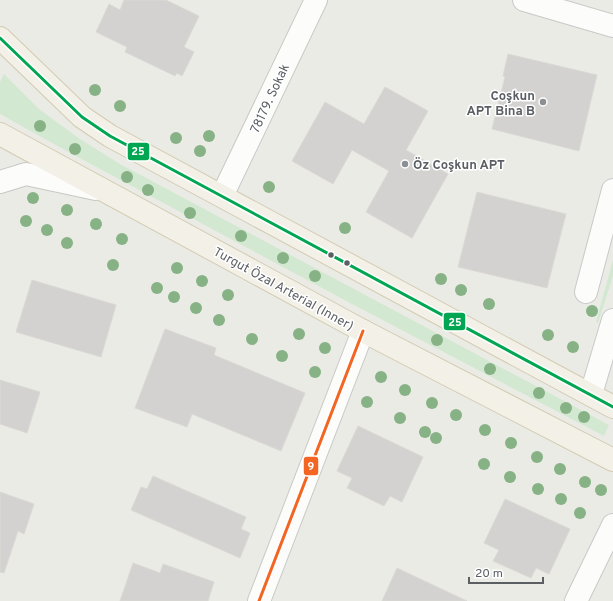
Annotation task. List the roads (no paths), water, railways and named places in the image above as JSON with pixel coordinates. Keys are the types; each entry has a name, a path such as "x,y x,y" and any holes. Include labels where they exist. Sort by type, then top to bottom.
{"main road":[{"path":"0,38 82,117 110,136 346,265 613,407"},
{"name":"Turgut Özal Arterial (Inner)","path":"0,134 363,331 613,460"}],"street":[{"name":"78179. Sokak","path":"222,196 316,0"},
{"path":"524,0 613,26"},
{"path":"0,182 26,174 103,191"},
{"path":"586,292 613,190"},
{"path":"591,394 613,320"},
{"path":"259,601 363,331"},
{"path":"576,601 613,525"}],"place":[{"name":"Coşkun APT Bina B","path":"543,102"},
{"name":"Öz Coşkun APT","path":"405,164"}]}
